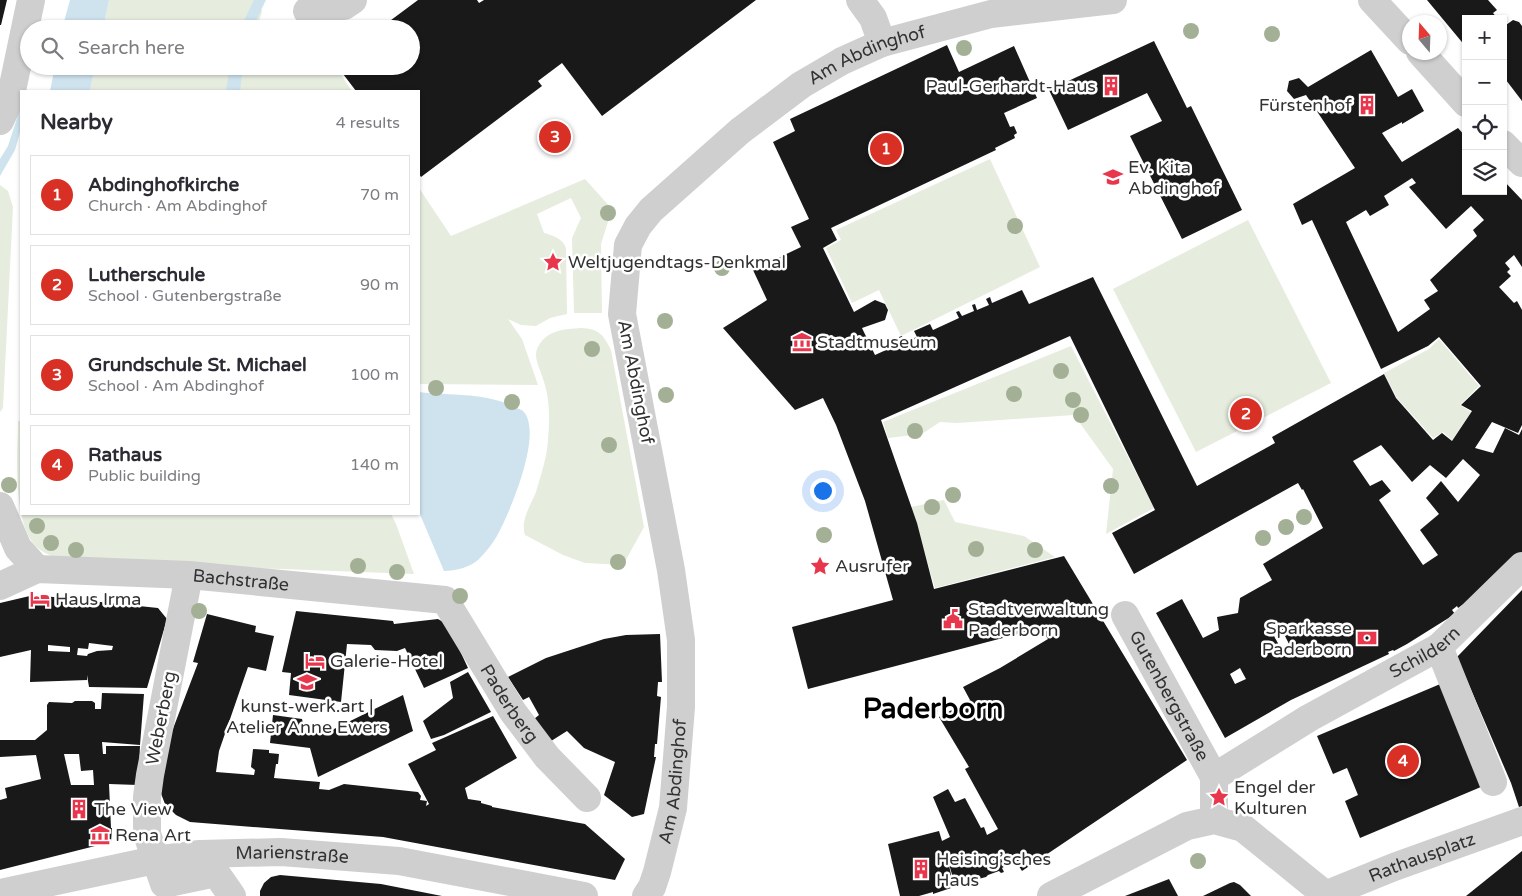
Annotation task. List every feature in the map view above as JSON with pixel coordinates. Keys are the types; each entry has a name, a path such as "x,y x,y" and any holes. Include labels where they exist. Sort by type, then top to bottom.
{"street":[{"path":"27,20 31,0"},
{"path":"307,11 344,6 354,0"},
{"path":"860,0 873,18 882,43"},
{"name":"Am Abdinghof","path":"646,896 652,887 657,872 672,808 681,707 681,640 671,570 622,314 628,245 638,226 651,210 740,131 801,85 842,61 882,43 991,14 1113,0"},
{"path":"1372,0 1402,32"},
{"path":"0,121 10,100 20,52"},
{"path":"1427,60 1462,99"},
{"path":"1507,148 1522,164"},
{"path":"0,506 18,548 37,569 0,586"},
{"name":"Schildern","path":"1214,777 1309,718 1439,648 1522,566"},
{"name":"Bachstraße","path":"37,569 189,575 445,600"},
{"name":"Weberberg","path":"189,575 146,797 147,834 164,884 216,873 232,896"},
{"name":"Paderberg","path":"445,600 513,712 547,757 587,798"},
{"name":"Gutenbergstraße","path":"1125,615 1214,777"},
{"path":"1439,648 1493,782"},
{"path":"1214,777 1214,820"},
{"name":"Rathausplatz","path":"1051,896 1186,826 1214,820 1243,828 1326,895 1394,867 1520,822"},
{"name":"Marienstraße","path":"0,893 155,860 200,854 281,852 399,861 584,896"}],"shaded area":[{"path":"109,0 259,0 262,12 259,20 105,20"},
{"path":"93,75 341,75 351,90 90,90"},
{"path":"990,159 1040,267 901,336 879,290 852,303 826,248 841,240 836,230"},
{"path":"585,179 612,209 601,244 602,313 574,313 572,238 581,218 571,198 537,214 544,233 560,240 566,248 567,314 550,318 536,326 521,325 508,319 522,339 538,385 420,384 420,190 451,236"},
{"path":"0,185 8,191 13,207 3,408 0,412"},
{"path":"1248,220 1331,383 1196,452 1113,289"},
{"path":"581,328 600,333 611,350 644,527 623,565 585,563 563,555 525,535 525,518 544,466 549,432 548,399 537,362 537,350 542,341 551,334 562,330"},
{"path":"1439,339 1479,386 1460,405 1471,412 1452,440 1443,432 1433,438 1397,398 1384,373 1429,349"},
{"path":"1071,346 1154,508 1106,534 1113,469 1074,415 957,423 940,422 922,434 888,438 883,422"},
{"path":"18,421 20,421 20,508 17,470"},
{"path":"944,500 955,522 1024,536 1055,557 935,588 911,507"},
{"path":"21,515 392,515 414,574 64,561 39,549 30,539"}],"water":[{"path":"70,0 109,0 105,20 64,20"},
{"path":"254,0 266,0 256,20 244,20"},
{"path":"53,75 93,75 90,90 50,90"},
{"path":"229,75 242,75 240,90 226,90"},
{"path":"20,104 20,132 15,150 0,176 0,159 8,146"},
{"path":"420,392 489,398 522,410 528,421 530,436 523,472 510,508 494,540 479,559 472,564 444,571 420,514"}],"building":[{"path":"0,0 7,0 1,25 0,25"},
{"path":"418,0 477,0 479,3 484,0 756,0 602,116 562,63 538,81 542,86 421,177 420,90 355,90 344,75 420,75 420,20 391,20"},
{"path":"1427,0 1488,0 1497,10 1493,13 1495,15 1462,15 1462,42 1447,24 1447,15 1439,15"},
{"path":"1513,20 1519,22 1522,26 1522,101 1507,81 1507,24"},
{"path":"1154,41 1187,108 1191,106 1242,210 1182,239 1130,136 1162,121 1147,93 1068,130 1049,90"},
{"path":"947,45 959,72 1014,46 1037,98 1004,113 1010,127 1014,126 1017,133 1014,135 1015,138 995,148 996,150 831,228 837,240 823,248 854,312 875,300 885,304 888,310 885,320 862,328 875,355 886,350 884,344 887,343 889,349 902,343 899,337 902,336 904,342 917,337 914,331 930,324 933,330 959,318 956,312 959,311 962,316 974,311 972,305 975,304 977,310 989,305 986,299 990,297 992,303 1022,290 1029,304 1093,277 1197,486 1275,443 1272,437 1384,374 1396,398 1433,440 1442,433 1452,441 1472,411 1461,405 1481,386 1439,337 1428,346 1381,369 1312,220 1302,225 1293,204 1355,168 1306,95 1294,99 1287,91 1289,81 1299,78 1308,87 1371,50 1398,97 1412,89 1424,111 1382,133 1402,162 1458,128 1462,132 1462,195 1507,195 1507,184 1522,200 1522,267 1514,255 1505,263 1510,269 1507,272 1511,276 1499,287 1514,303 1517,301 1522,310 1522,425 1518,433 1492,422 1475,448 1493,453 1505,428 1519,435 1522,429 1522,554 1471,599 1452,610 1455,614 1407,644 1291,700 1225,738 1156,613 1182,599 1203,638 1219,630 1217,617 1238,613 1240,598 1272,580 1263,564 1323,528 1298,483 1134,574 1112,533 1155,510 1070,336 881,420 917,523 934,589 1064,556 1187,760 1022,871 1015,860 1002,868 1004,872 1001,873 999,871 986,877 955,885 947,857 954,887 933,894 933,892 919,896 900,896 888,844 939,831 942,841 950,837 933,797 948,789 955,802 965,798 981,828 984,827 987,835 998,829 965,769 969,767 939,717 970,700 963,687 1000,668 1048,639 1041,628 808,689 792,627 893,600 865,501 836,425 823,398 795,410 723,328 767,300 753,270 801,247 791,227 809,219 773,142 795,131 790,119","holes":["1412,178 1416,183 1409,187 1446,229 1471,206 1484,220 1473,230 1477,236 1430,280 1438,291 1424,300 1430,309 1398,332 1346,222 1366,210 1370,216 1389,205 1384,196","1381,445 1412,482 1430,465 1446,478 1463,459 1480,475 1458,502 1441,481 1426,498 1439,514 1420,530 1438,555 1423,565 1379,500 1391,491 1382,480 1370,486 1353,461","1283,632 1291,648 1290,653 1285,656 1274,636","1240,668 1246,679 1235,684 1230,674"]},
{"path":"1522,590 1522,806 1519,807 1511,783 1457,657"},
{"path":"34,595 158,608 167,619 147,688 89,687 87,675 87,680 30,682 31,650 0,657 0,603","holes":["89,643 113,646 112,650 97,651 87,656 77,655 78,648 88,649","48,645 70,647 70,652 48,651"]},
{"name":"Galerie-Hotel","path":"296,611 393,621 394,624 438,619 448,625 468,668 424,688 405,648 397,651 375,650 371,645 347,644 341,702 289,695 291,673 282,672"},
{"path":"207,614 256,626 255,632 274,636 266,671 248,667 219,751 216,772 254,775 255,770 251,767 253,749 269,750 269,753 279,754 274,778 320,782 319,789 329,790 344,784 418,792 421,796 420,800 427,801 426,806 429,804 408,764 436,750 432,743 493,716 517,758 465,788 468,799 481,801 481,803 492,807 585,824 625,859 615,880 383,837 190,822 176,815 165,804 160,791 171,734 198,663 193,662"},
{"path":"660,634 662,682 658,682 657,696 661,697 657,744 655,744 654,757 656,757 644,814 632,817 604,795 615,762 584,748 567,731 548,743 534,719 539,715 529,697 523,700 508,677 546,658 604,639 626,635"},
{"path":"468,672 491,712 444,735 431,739 423,721 453,698 450,682"},
{"path":"1445,682 1488,784 1360,838 1345,801 1358,795 1347,768 1333,774 1317,736"},
{"path":"102,693 144,694 140,745 102,742 103,754 106,754 106,746 140,746 138,785 109,784 111,842 0,870 0,800 7,798 5,788 41,779 36,755 0,757 0,740 35,740 47,730 47,705 49,702 72,703 75,701 92,701 95,703 95,709 101,709","holes":["64,754 79,754 81,771 93,770 94,785 71,785"]},
{"path":"403,695 413,731 318,777 310,748 270,743 273,715 302,719 305,731 331,724 334,729"},
{"path":"1522,851 1522,896 1466,896"},
{"path":"280,875 381,884 442,896 260,896 264,883 271,877"},
{"path":"1169,879 1178,896 1125,896"},
{"path":"1234,882 1251,896 1203,896 1230,883"}],"place":[{"name":"Paul-Gerhardt-Haus","path":"1111,86"},
{"name":"Fürstenhof","path":"1367,105"},
{"name":"Grundschule St. Michael","path":"555,137"},
{"name":"Abdinghofkirche","path":"886,149"},
{"name":"Ev. Kita Abdinghof","path":"1113,177"},
{"name":"Weltjugendtags-Denkmal","path":"553,262"},
{"name":"Stadtmuseum","path":"802,342"},
{"name":"Lutherschule","path":"1246,414"},
{"name":"Ausrufer","path":"820,566"},
{"name":"Haus Irma","path":"40,599"},
{"name":"Stadtverwaltung Paderborn","path":"953,619"},
{"name":"Sparkasse Paderborn","path":"1367,638"},
{"name":"Galerie-Hotel","path":"315,661"},
{"name":"kunst-werk.art | Atelier Anne Ewers","path":"307,682"},
{"name":"Rathaus","path":"1403,761"},
{"name":"Engel der Kulturen","path":"1219,797"},
{"name":"The View","path":"79,809"},
{"name":"Rena Art","path":"100,835"},
{"name":"Heising’sches Haus","path":"921,869"}],"district":[{"name":"Paderborn","path":"933,709"}]}
